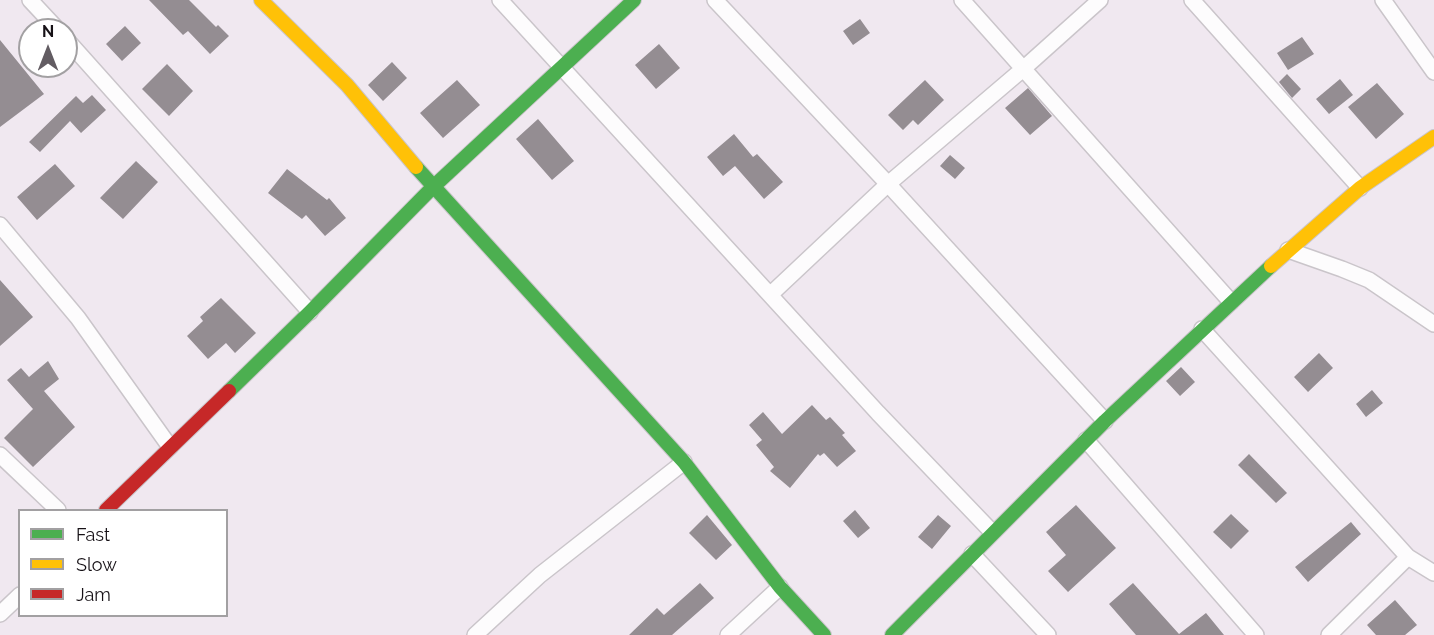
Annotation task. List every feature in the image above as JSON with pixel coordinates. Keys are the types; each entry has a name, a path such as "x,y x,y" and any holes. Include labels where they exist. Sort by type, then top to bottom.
{"street":[{"path":"30,0 47,18"},
{"path":"261,0 347,85 433,187 684,462 780,586 825,635"},
{"path":"500,0 878,413 992,532"},
{"path":"107,509 310,312 433,187 633,0"},
{"path":"715,0 1105,420"},
{"path":"962,0 1231,302"},
{"path":"771,294 888,184 1100,0"},
{"path":"1192,0 1360,188"},
{"path":"1383,0 1434,72"},
{"path":"78,52 310,312"},
{"path":"892,635 1105,420 1231,302 1360,188 1434,137"},
{"path":"0,225 78,318 170,447"},
{"path":"1288,250 1369,280 1434,324"},
{"path":"1202,329 1408,557 1434,573"},
{"path":"1086,440 1256,635"},
{"path":"0,455 57,509"},
{"path":"476,635 540,574 684,462"},
{"path":"972,554 1048,635"},
{"path":"1329,635 1408,557"},
{"path":"728,635 780,586"},
{"path":"0,614 18,597"}],"building":[{"path":"149,0 189,0 216,27 218,25 229,36 210,54 188,31 183,35"},
{"path":"860,19 870,33 853,45 843,31"},
{"path":"125,26 141,43 122,61 106,44"},
{"path":"1302,37 1314,54 1288,70 1277,53"},
{"path":"0,40 18,62 18,78 31,78 44,94 0,127"},
{"path":"659,44 680,68 656,89 635,65"},
{"path":"392,62 407,78 383,101 368,85"},
{"path":"167,64 193,91 169,116 142,89"},
{"path":"1287,74 1301,89 1292,98 1279,82"},
{"path":"1340,79 1353,95 1329,114 1316,99"},
{"path":"457,80 480,105 443,138 420,113"},
{"path":"925,80 944,100 918,125 913,120 903,130 888,115"},
{"path":"1377,83 1404,114 1376,139 1348,107"},
{"path":"1028,88 1052,116 1030,135 1005,108"},
{"path":"92,95 106,110 81,133 70,121 40,152 29,142 76,96 83,103"},
{"path":"538,119 574,161 552,180 516,139"},
{"path":"734,134 753,157 757,154 783,182 764,199 735,166 723,176 707,157"},
{"path":"950,155 965,168 955,179 940,166"},
{"path":"136,161 158,182 123,219 100,198"},
{"path":"55,164 75,186 37,220 17,197"},
{"path":"287,169 327,200 329,198 346,218 325,236 306,215 302,219 268,193"},
{"path":"0,280 33,317 0,346"},
{"path":"221,298 256,333 235,353 226,343 208,359 187,336 203,321 200,317"},
{"path":"1319,353 1333,368 1308,392 1294,377"},
{"path":"48,361 59,379 44,391 75,427 33,467 4,438 33,409 7,380 21,368 29,377"},
{"path":"1181,367 1195,382 1180,396 1166,381"},
{"path":"1372,390 1383,403 1366,417 1356,404"},
{"path":"812,405 826,420 830,417 845,433 842,435 856,451 837,467 824,453 820,456 818,454 790,488 770,471 774,467 756,445 762,440 749,425 763,412 782,434"},
{"path":"1249,454 1287,493 1276,503 1238,465"},
{"path":"1076,505 1116,548 1068,592 1048,571 1066,555 1046,532"},
{"path":"855,510 870,528 858,538 843,521"},
{"path":"1231,514 1249,531 1231,549 1213,532"},
{"path":"707,515 732,545 716,560 689,533"},
{"path":"938,515 951,526 932,549 918,537"},
{"path":"1351,522 1361,534 1308,582 1295,567"},
{"path":"700,583 714,598 672,635 629,635 657,608 664,615"},
{"path":"1133,583 1179,634 1206,613 1224,635 1136,635 1109,604"},
{"path":"1395,600 1417,625 1405,635 1376,635 1367,625"}],"traffic: fast":[{"path":"229,391 433,187 634,0"},
{"path":"416,167 684,462 780,587 824,635"},
{"path":"892,635 1105,421 1271,266"}],"traffic: slow":[{"path":"261,0 347,85 416,167"},
{"path":"1271,266 1360,188 1434,137"}],"traffic: jam":[{"path":"107,509 229,391"}]}
